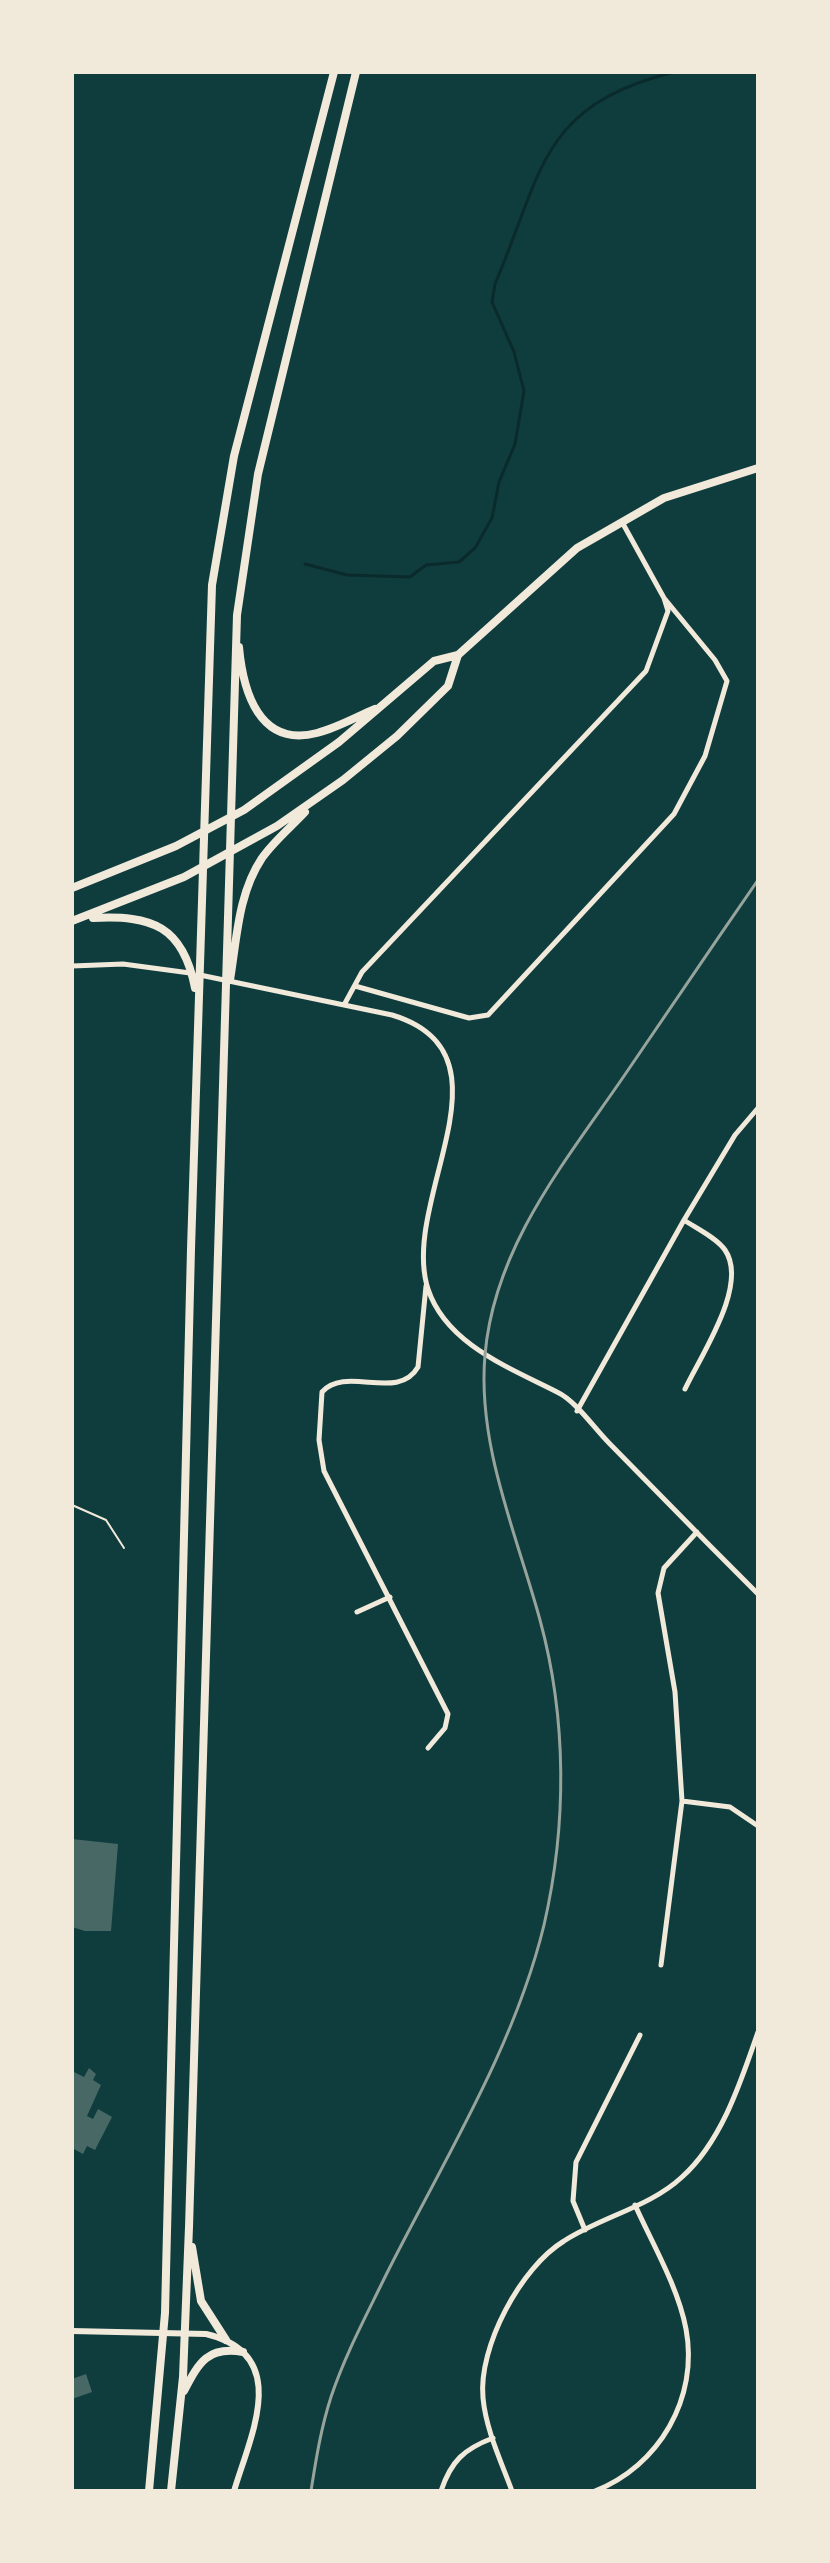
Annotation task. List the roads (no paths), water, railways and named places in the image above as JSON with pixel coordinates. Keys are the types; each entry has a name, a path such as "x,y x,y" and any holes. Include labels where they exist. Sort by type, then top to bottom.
{"main road":[{"path":"149,2491 164,2333 208,639 221,519 334,72"},
{"path":"230,953 227,854 237,615 243,553 258,474 356,72"},
{"path":"74,887 152,857 203,832 309,766 434,661 458,655 554,566 622,521 687,489 758,468"},
{"path":"237,615 247,697 255,710 277,729 304,735 319,733 383,706"},
{"path":"76,920 201,869 316,800 380,751 448,686 458,655"},
{"path":"171,2491 182,2395 189,2227 224,1008 230,953 239,915 256,868 316,800"},
{"path":"76,920 140,918 163,928 180,944 191,967 198,1005"},
{"path":"189,2227 201,2301 226,2340"},
{"path":"182,2395 202,2358 210,2352 243,2352"}],"street":[{"path":"355,986 461,1016 488,1015 665,826 705,756 727,681 715,660 664,598 622,521"},
{"path":"344,1005 362,972 646,671 668,611 664,598"},
{"path":"72,966 154,966 410,1020 433,1036 450,1062 454,1094 424,1225 426,1281 418,1367 414,1374 399,1381 334,1382 322,1392 319,1440 324,1471 448,1714 445,1728 428,1748"},
{"path":"577,1411 684,1220 735,1135 758,1108"},
{"path":"684,1220 724,1247 731,1264 732,1290 685,1389"},
{"path":"426,1281 439,1311 457,1335 559,1392 757,1592"},
{"path":"661,1965 682,1801 675,1692 658,1593 664,1568 697,1532"},
{"path":"357,1612 390,1597"},
{"path":"682,1801 730,1807 758,1826"},
{"path":"512,2491 493,2438 483,2396 490,2348 526,2276 550,2250 679,2180 703,2154 735,2094 758,2032"},
{"path":"585,2230 573,2201 576,2162 640,2035"},
{"path":"595,2491 637,2466 662,2439 680,2405 688,2369 682,2313 635,2205"},
{"path":"72,2331 185,2333 226,2340 243,2352 254,2368 260,2393 234,2491"},
{"path":"441,2491 447,2473 462,2453 493,2438"}],"lane":[{"path":"72,1505 86,1508 106,1520 124,1548"}],"waterway":[{"path":"305,564 347,575 410,577 426,565 459,562 475,548 492,518 499,482 515,444 524,391 514,352 492,302 495,284 537,177 552,149 571,124 596,104 630,86 674,72"}],"railway":[{"path":"311,2491 324,2420 343,2366 496,2061 531,1971 552,1887 561,1772 555,1695 540,1620 501,1490 487,1423 485,1355 491,1316 517,1242 556,1174 758,880"}]}
